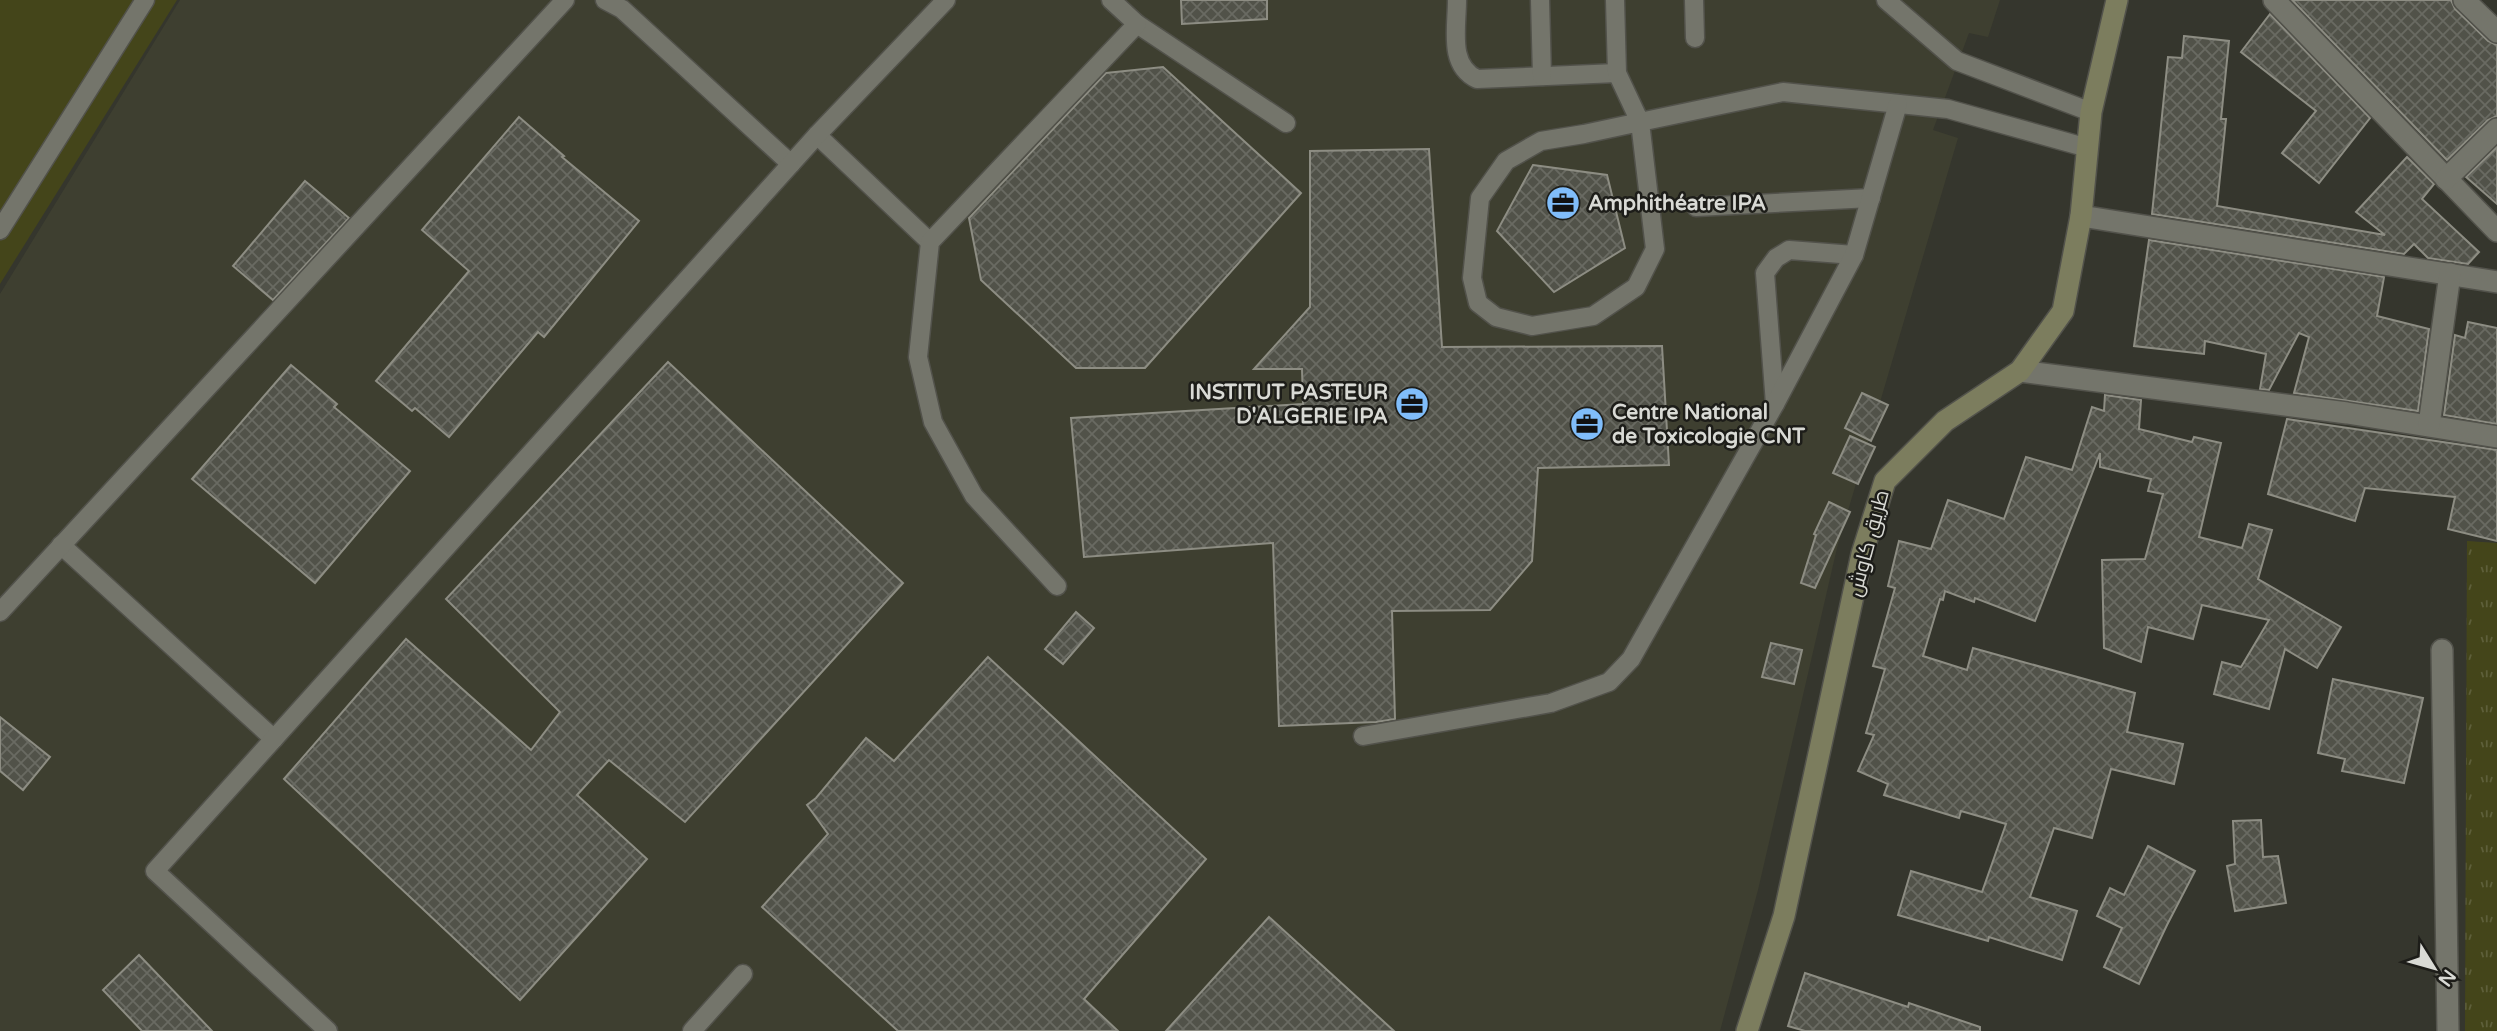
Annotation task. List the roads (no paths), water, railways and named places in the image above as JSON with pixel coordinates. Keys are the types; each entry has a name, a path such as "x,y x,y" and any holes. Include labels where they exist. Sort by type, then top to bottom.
{"street":[{"name":"طريق كاوش","path":"1747,1031 1784,916 1861,554 1885,481 1945,421 2020,371 2063,311 2081,216 2091,112 2117,0"},
{"path":"2274,0 2497,231"},
{"path":"2463,0 2497,32"},
{"path":"2446,179 2497,129"},
{"path":"2081,216 2497,282"},
{"path":"2429,425 2450,274"},
{"path":"2020,371 2429,425 2497,437"},
{"path":"2442,650 2448,1031"}],"lane":[{"path":"0,230 145,0"},
{"path":"0,612 565,0"},
{"path":"604,0 622,9 791,164"},
{"path":"328,1031 155,871 817,135 946,0"},
{"path":"1111,0 1137,24 1286,123"},
{"path":"1457,0 1457,61 1466,74 1477,79 1617,73"},
{"path":"1540,0 1542,76"},
{"path":"1615,0 1617,73 1640,122 1655,249 1636,287 1593,316 1532,326 1496,317 1478,303 1472,278 1480,198 1506,161 1541,141 1640,122 1783,92 1948,109 2088,148"},
{"path":"1694,0 1695,38"},
{"path":"1886,0 1957,61 2091,112"},
{"path":"1057,586 974,496 933,422 918,357 930,242 1137,24"},
{"path":"1363,736 1551,703 1609,682 1631,659 1775,404 1854,256 1898,104"},
{"path":"817,135 930,242"},
{"path":"1696,207 1871,198"},
{"path":"1775,404 1765,273 1776,258 1788,250 1854,256"},
{"path":"61,545 274,739"},
{"path":"692,1031 743,974"}],"place":[{"name":"Amphithéatre IPA","path":"1563,203"},
{"name":"INSTITUT PASTEUR D'ALGERIE IPA","path":"1412,404"},
{"name":"Centre National de Toxicologie CNT","path":"1587,424"}]}
